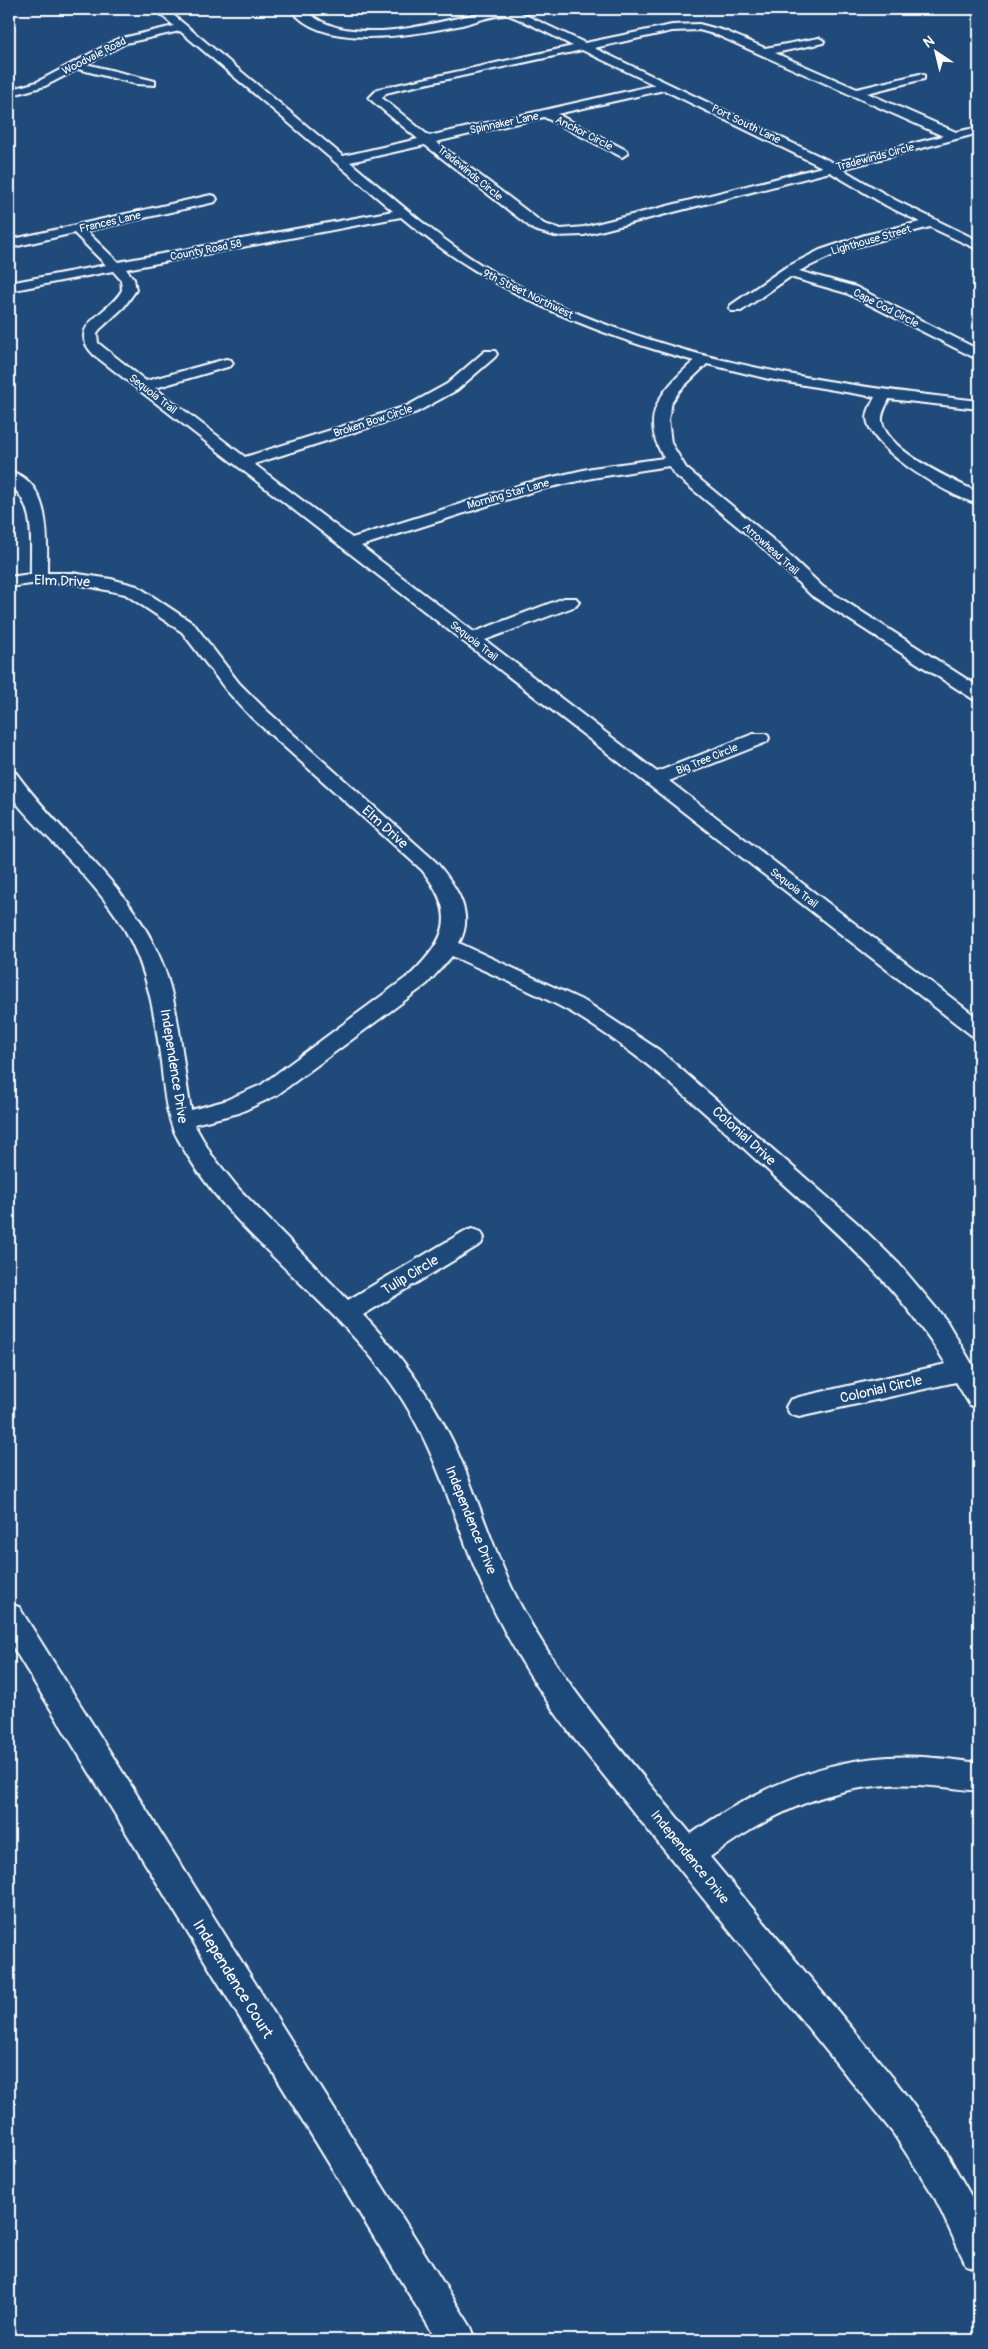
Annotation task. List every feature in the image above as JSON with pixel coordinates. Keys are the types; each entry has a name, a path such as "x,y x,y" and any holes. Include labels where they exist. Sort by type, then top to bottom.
{"street":[{"name":"9th Street Northwest","path":"160,9 452,252 518,291 599,326 705,359 784,377 884,394 979,405"},
{"path":"296,9 328,28 372,34 408,31 513,10"},
{"name":"Port South Lane","path":"513,10 584,47 816,158 861,187 979,246"},
{"name":"Tradewinds Circle","path":"693,26 710,29 954,136 557,237 539,227 467,173 429,140 376,100 376,95 382,91 401,86 672,28 693,26"},
{"name":"Woodvale Road","path":"9,93 40,84 129,38 182,27"},
{"path":"763,52 819,41"},
{"path":"76,65 136,81 151,83"},
{"path":"855,93 920,77"},
{"name":"Spinnaker Lane","path":"341,160 666,86"},
{"name":"Anchor Circle","path":"547,114 622,152"},
{"path":"954,136 979,130"},
{"name":"Frances Lane","path":"9,244 211,199"},
{"name":"County Road 58","path":"9,287 403,213"},
{"name":"Lighthouse Street","path":"736,308 810,259 837,248 932,223"},
{"name":"Sequoia Trail","path":"76,229 117,267 129,282 129,292 123,300 93,328 89,340 99,352 348,545 977,1025"},
{"name":"Cape Cod Circle","path":"788,272 851,290 979,356"},
{"name":"Broken Bow Circle","path":"242,463 412,409 452,387 490,354"},
{"name":"Arrowhead Trail","path":"705,359 680,380 665,402 659,426 663,443 672,461 697,488 766,542 817,591 979,694"},
{"path":"144,386 226,363"},
{"path":"884,394 875,418 877,429 884,441 905,458 979,499"},
{"name":"Morning Star Lane","path":"348,545 533,486 592,473 672,461"},
{"path":"9,476 24,489 34,502 38,526 39,578"},
{"name":"Elm Drive","path":"9,582 39,578 72,578 123,588 165,611 188,628 233,688 437,875 456,906 456,923 448,946 434,965 419,979 269,1090 231,1107 181,1120"},
{"path":"472,639 570,602"},
{"name":"Big Tree Circle","path":"655,780 760,738"},
{"name":"Independence Drive","path":"9,776 30,805 119,905 136,930 150,959 164,1005 181,1120 186,1134 202,1160 246,1212 347,1312 395,1368 419,1402 444,1452 492,1574 520,1634 538,1665 583,1726 881,2091 928,2153 953,2193 979,2252"},
{"name":"Colonial Drive","path":"448,946 578,1007 651,1055 839,1222 890,1270 926,1311 979,1398"},
{"name":"Tulip Circle","path":"347,1312 472,1238"},
{"name":"Colonial Circle","path":"799,1407 963,1370"},
{"name":"Independence Court","path":"9,1616 458,2340"},
{"path":"688,1854 753,1810 801,1788 836,1778 889,1771 979,1777"}]}
